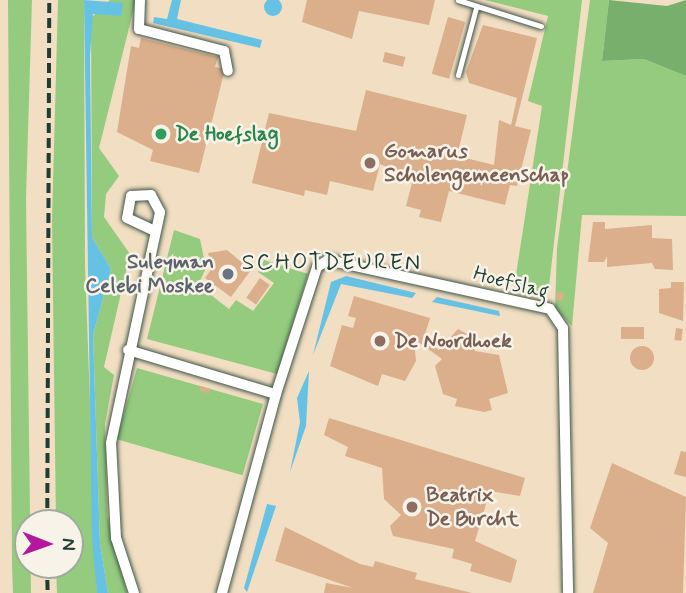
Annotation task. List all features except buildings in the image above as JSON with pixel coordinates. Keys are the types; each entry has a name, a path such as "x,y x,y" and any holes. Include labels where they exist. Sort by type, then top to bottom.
{"street":[{"path":"140,0 139,29 224,51 232,66"},
{"path":"134,593 116,538 111,462 113,414 155,231"},
{"name":"Hoefslag","path":"222,593 276,394 317,267 328,260 550,309 563,328 568,593"},
{"path":"128,350 276,394"}],"lane":[{"path":"458,0 476,8 541,26"},
{"path":"458,75 476,8"}],"green space":[{"path":"8,0 32,0 26,198 30,509 14,509 14,579 31,579 31,593 13,593"},
{"path":"58,0 84,0 85,266 97,593 57,593 56,579 84,579 84,509 56,509 52,220"},
{"path":"110,0 136,0 99,148 119,176 106,194 104,217 130,254 104,367 114,375 105,424 107,515 127,593 108,593 100,544 93,335 111,269 92,237 91,18"},
{"path":"485,0 582,0 548,295 514,288 542,106 528,101 548,16"},
{"path":"590,0 609,0 602,61 644,59 686,76 686,216 582,215 572,326 555,308 557,248"},
{"path":"609,0 667,6 686,0 686,76 644,59 602,61"},
{"path":"174,230 200,239 206,268 198,285 229,309 236,300 253,311 274,283 258,272 264,260 308,274 277,374 147,339"},
{"path":"137,368 263,404 243,475 117,439"}],"water":[{"path":"273,-2 279,1 282,7 279,13 273,16 267,13 264,7 267,1"},
{"path":"84,0 123,3 121,16 93,14 90,56 92,237 111,269 93,335 100,544 108,593 97,593 92,540"},
{"path":"172,0 181,0 177,19 262,40 260,48 153,23 154,17 167,19"},
{"path":"346,276 416,293 412,298 341,284 313,355 331,282"},
{"path":"437,297 499,311 500,316 432,302"},
{"path":"309,371 306,426 290,472 300,422 297,398"},
{"path":"267,504 276,506 247,592 244,588"}],"railway":[{"path":"47,509 49,0"},
{"path":"48,579 48,593"}],"place":[{"name":"De Hoefslag","path":"161,134"},
{"name":"Gomarus Scholengemeenschap","path":"370,163"},
{"name":"Suleyman Celebi Moskee","path":"228,274"},
{"name":"De Noordhoek","path":"380,341"},
{"name":"Beatrix De Burcht","path":"412,507"}],"district":[{"name":"SCHOTDEUREN","path":"332,263"}]}
